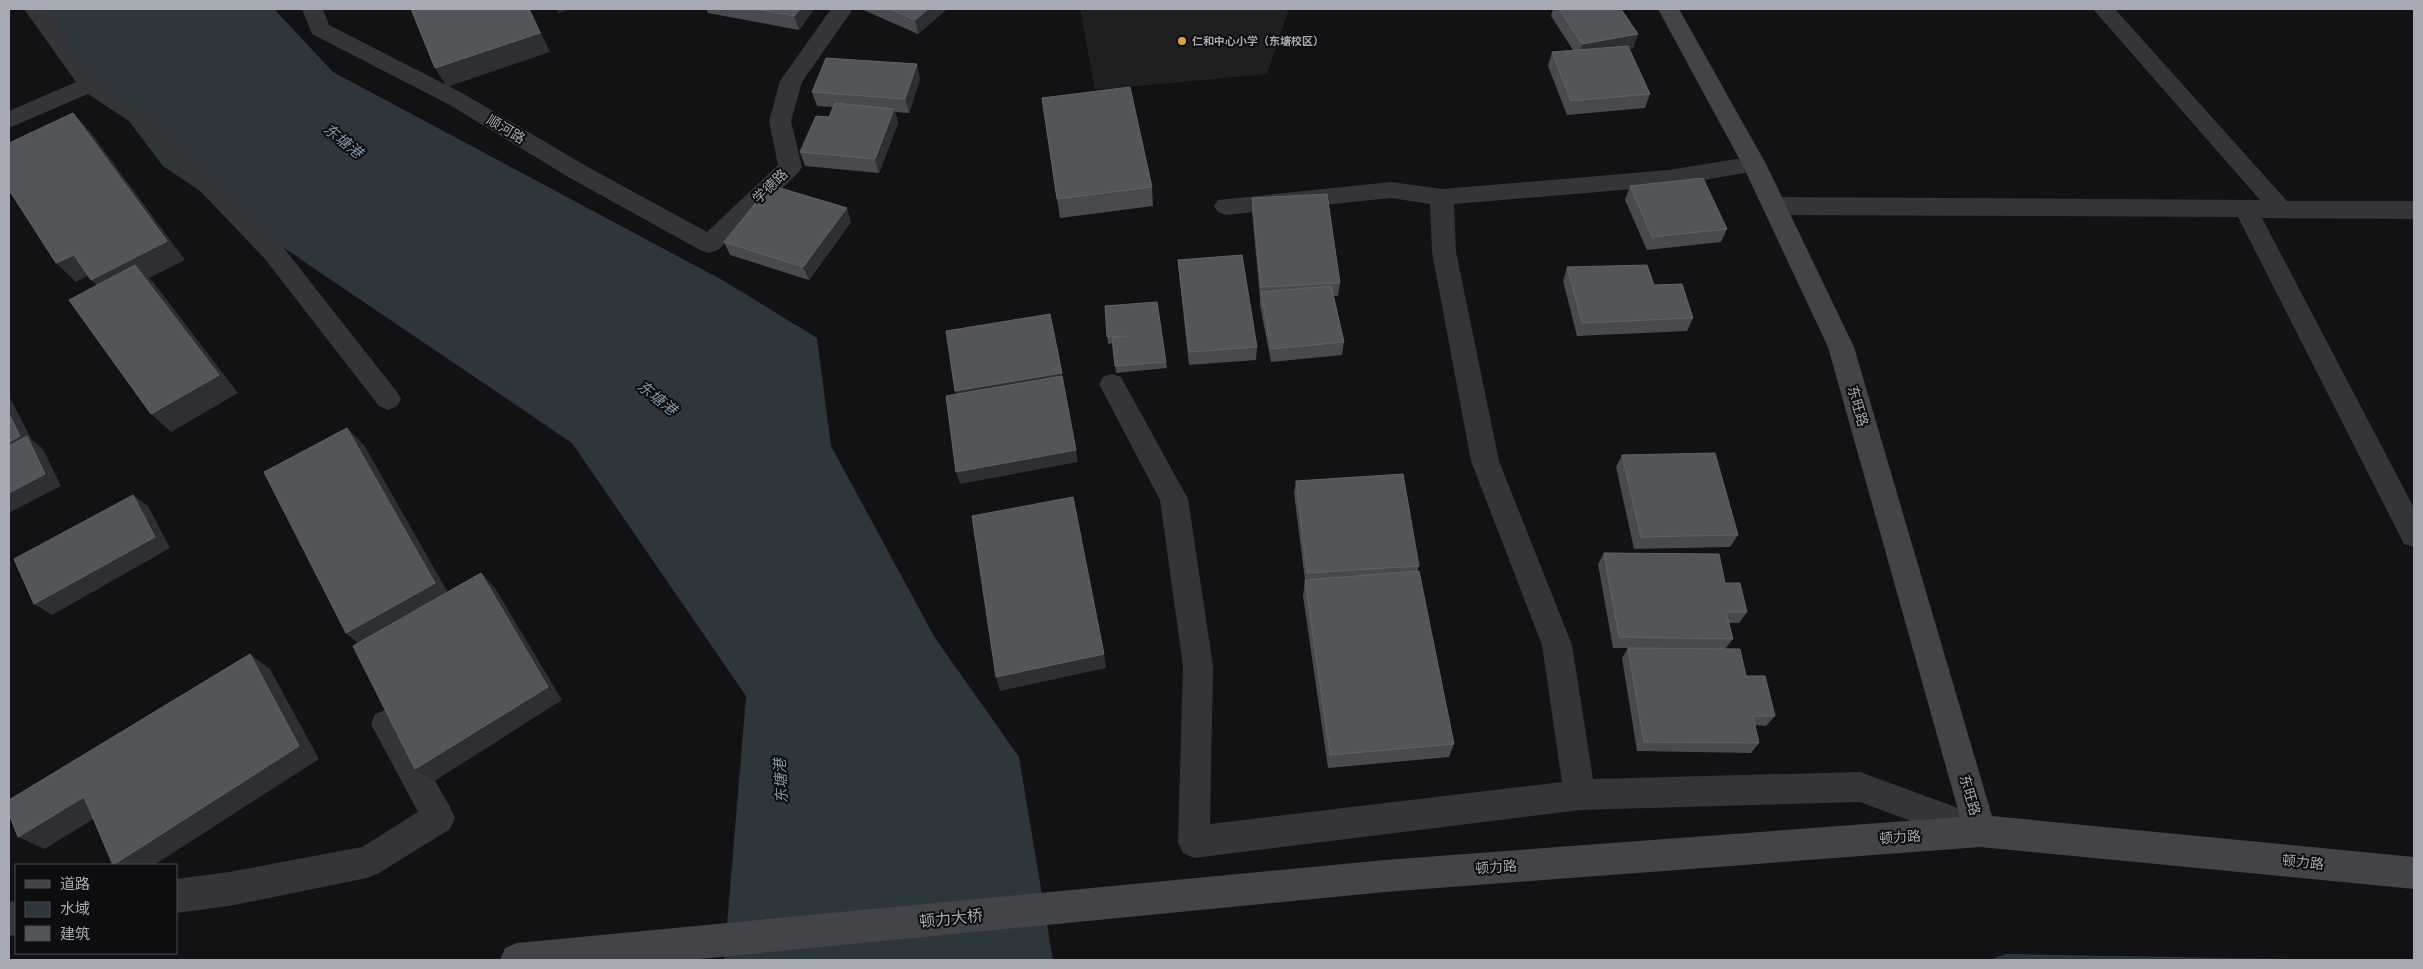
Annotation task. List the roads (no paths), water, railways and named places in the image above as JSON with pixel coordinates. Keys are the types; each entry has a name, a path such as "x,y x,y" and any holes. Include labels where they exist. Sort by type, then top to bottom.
{"main road":[{"name":"东旺路","path":"1668,9 1776,206 1841,347 1980,831"},
{"name":"顿力路","path":"1384,876 1980,831 2414,873"},
{"name":"顿力大桥","path":"517,960 1384,876"}],"street":[{"path":"35,9 90,85 148,123 274,253 388,399"},
{"name":"顺河路","path":"313,9 320,29 456,99 578,172 709,244"},
{"name":"学德路","path":"709,244 790,167 780,121 791,81 842,9"},
{"path":"2104,9 2281,209"},
{"path":"9,120 90,85"},
{"path":"1226,206 1390,190 1442,197 1668,178 1754,164"},
{"path":"1442,197 1444,252 1485,461 1556,646 1580,795"},
{"path":"1776,206 2414,210"},
{"path":"2246,208 2414,535"},
{"path":"1112,384 1174,499 1198,666 1194,842 1580,795 1860,787 1980,831"},
{"path":"178,896 229,890 367,862 438,818 386,724"}],"water":[{"name":"东塘港","path":"44,9 274,9 333,72 724,281 817,338 831,446 935,638 1019,757 1053,960 724,960 746,696 572,443 163,166"},
{"path":"2006,954 2346,960 1989,960"}],"place":[{"name":"仁和中心小学（东塘校区）","path":"1182,41"}]}
